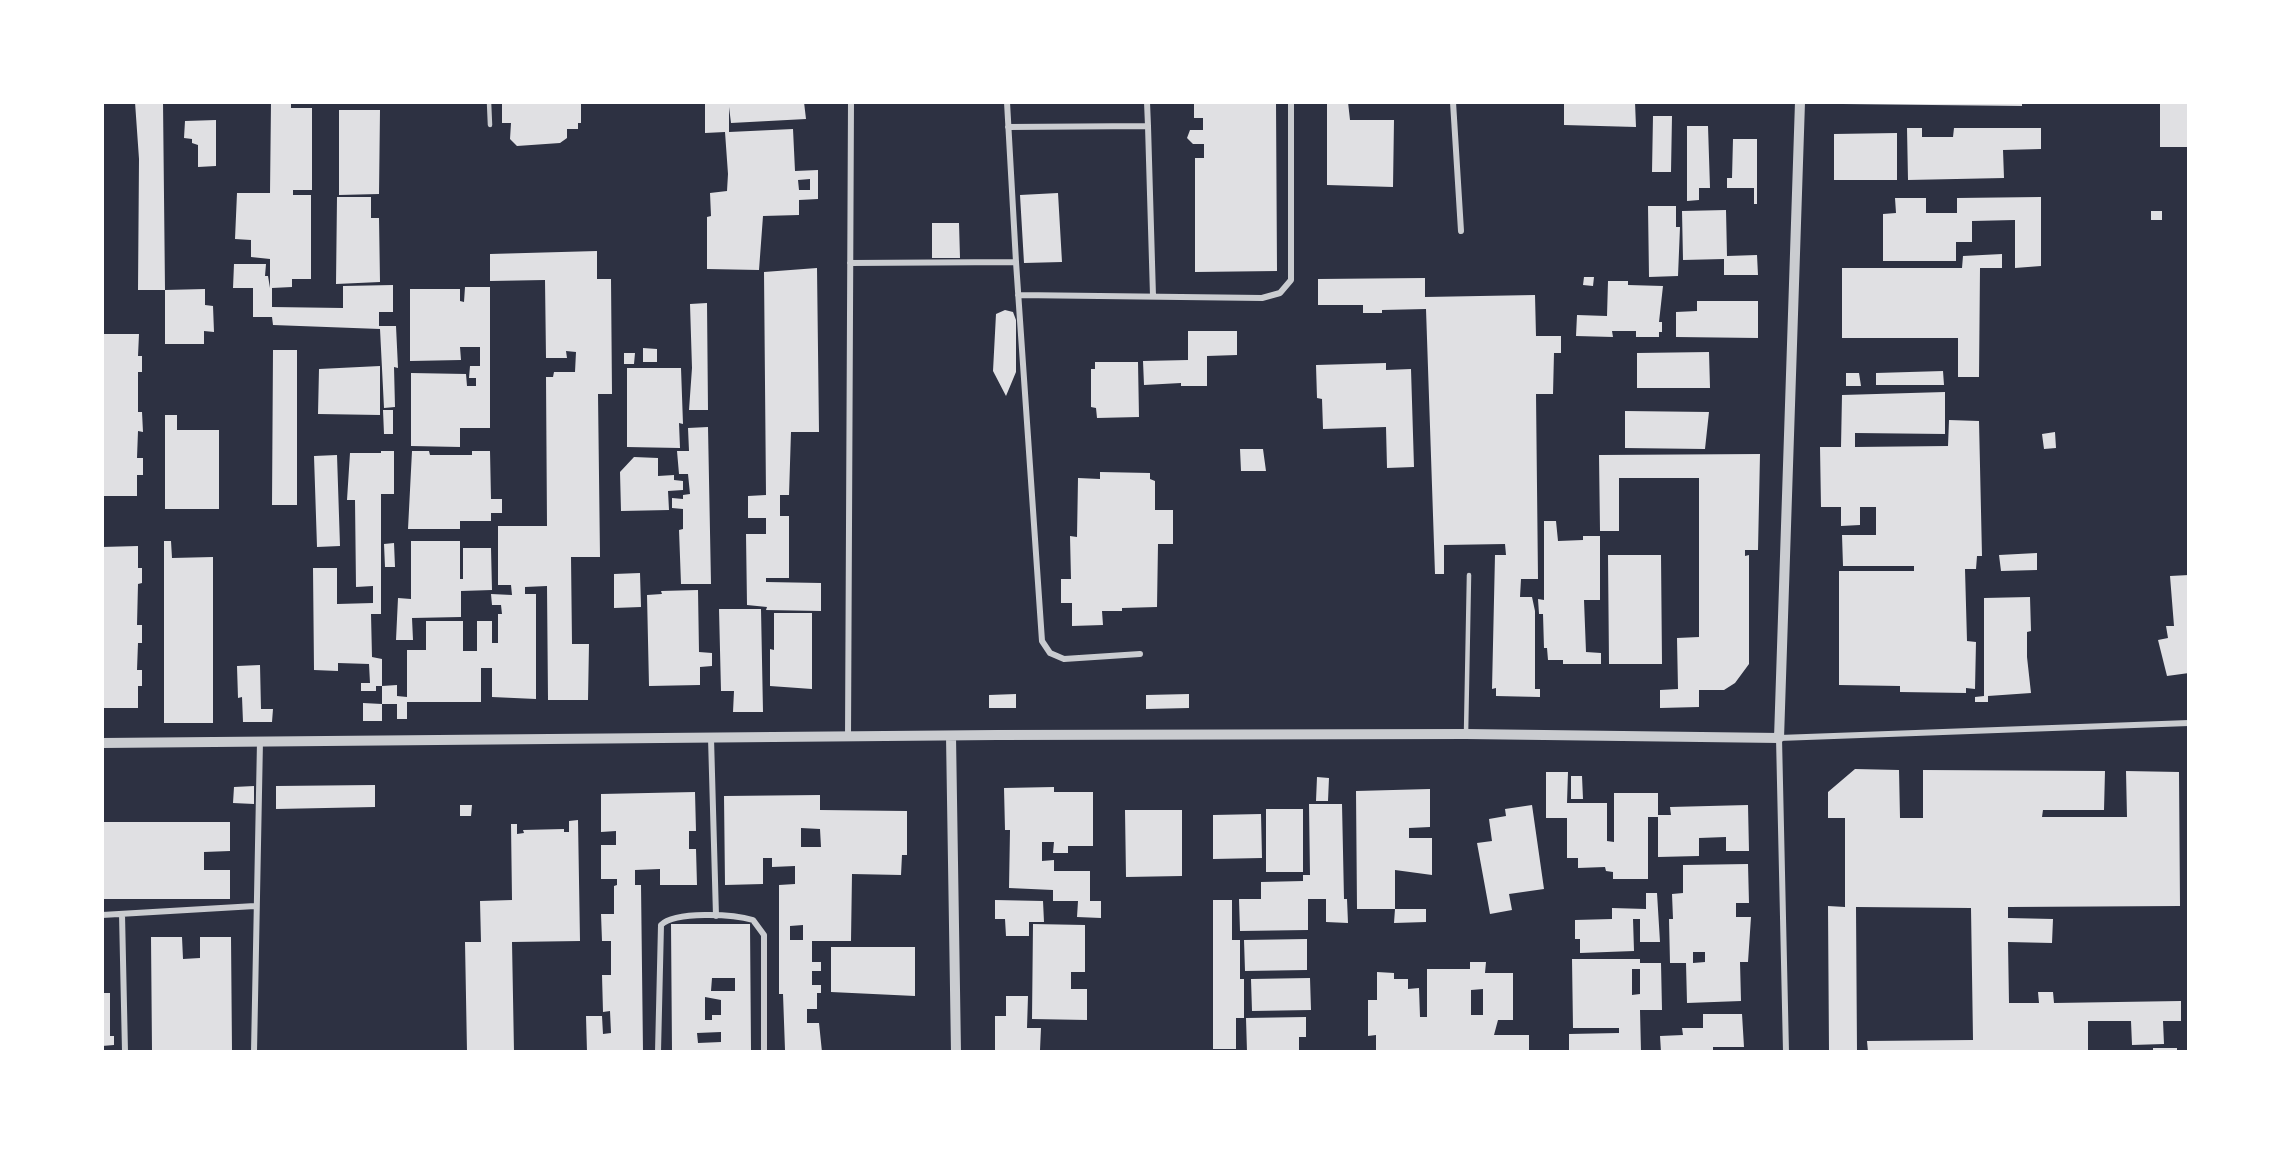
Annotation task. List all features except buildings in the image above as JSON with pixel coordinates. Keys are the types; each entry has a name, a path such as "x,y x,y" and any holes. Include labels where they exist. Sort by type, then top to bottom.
{"street":[{"path":"848,738 851,102"},
{"path":"1007,102 1042,641 1050,653 1064,659 1140,654"},
{"path":"1146,102 1153,296"},
{"path":"1018,295 1262,298 1272,296 1287,286 1291,280 1291,102"},
{"path":"1453,102 1461,231"},
{"path":"1786,1052 1779,738 1800,102"},
{"path":"1008,127 1148,126"},
{"path":"850,263 1016,262"},
{"path":"102,743 260,740 1466,734 1779,738 2189,723"},
{"path":"951,736 956,1052"},
{"path":"711,738 716,916"},
{"path":"254,1052 255,906 260,740"},
{"path":"102,915 255,906"},
{"path":"122,914 125,1052"},
{"path":"658,1052 661,925 673,916 716,916 753,920 764,935 764,1052"}],"lane":[{"path":"489,102 490,125"},
{"path":"1466,734 1469,575"}]}
